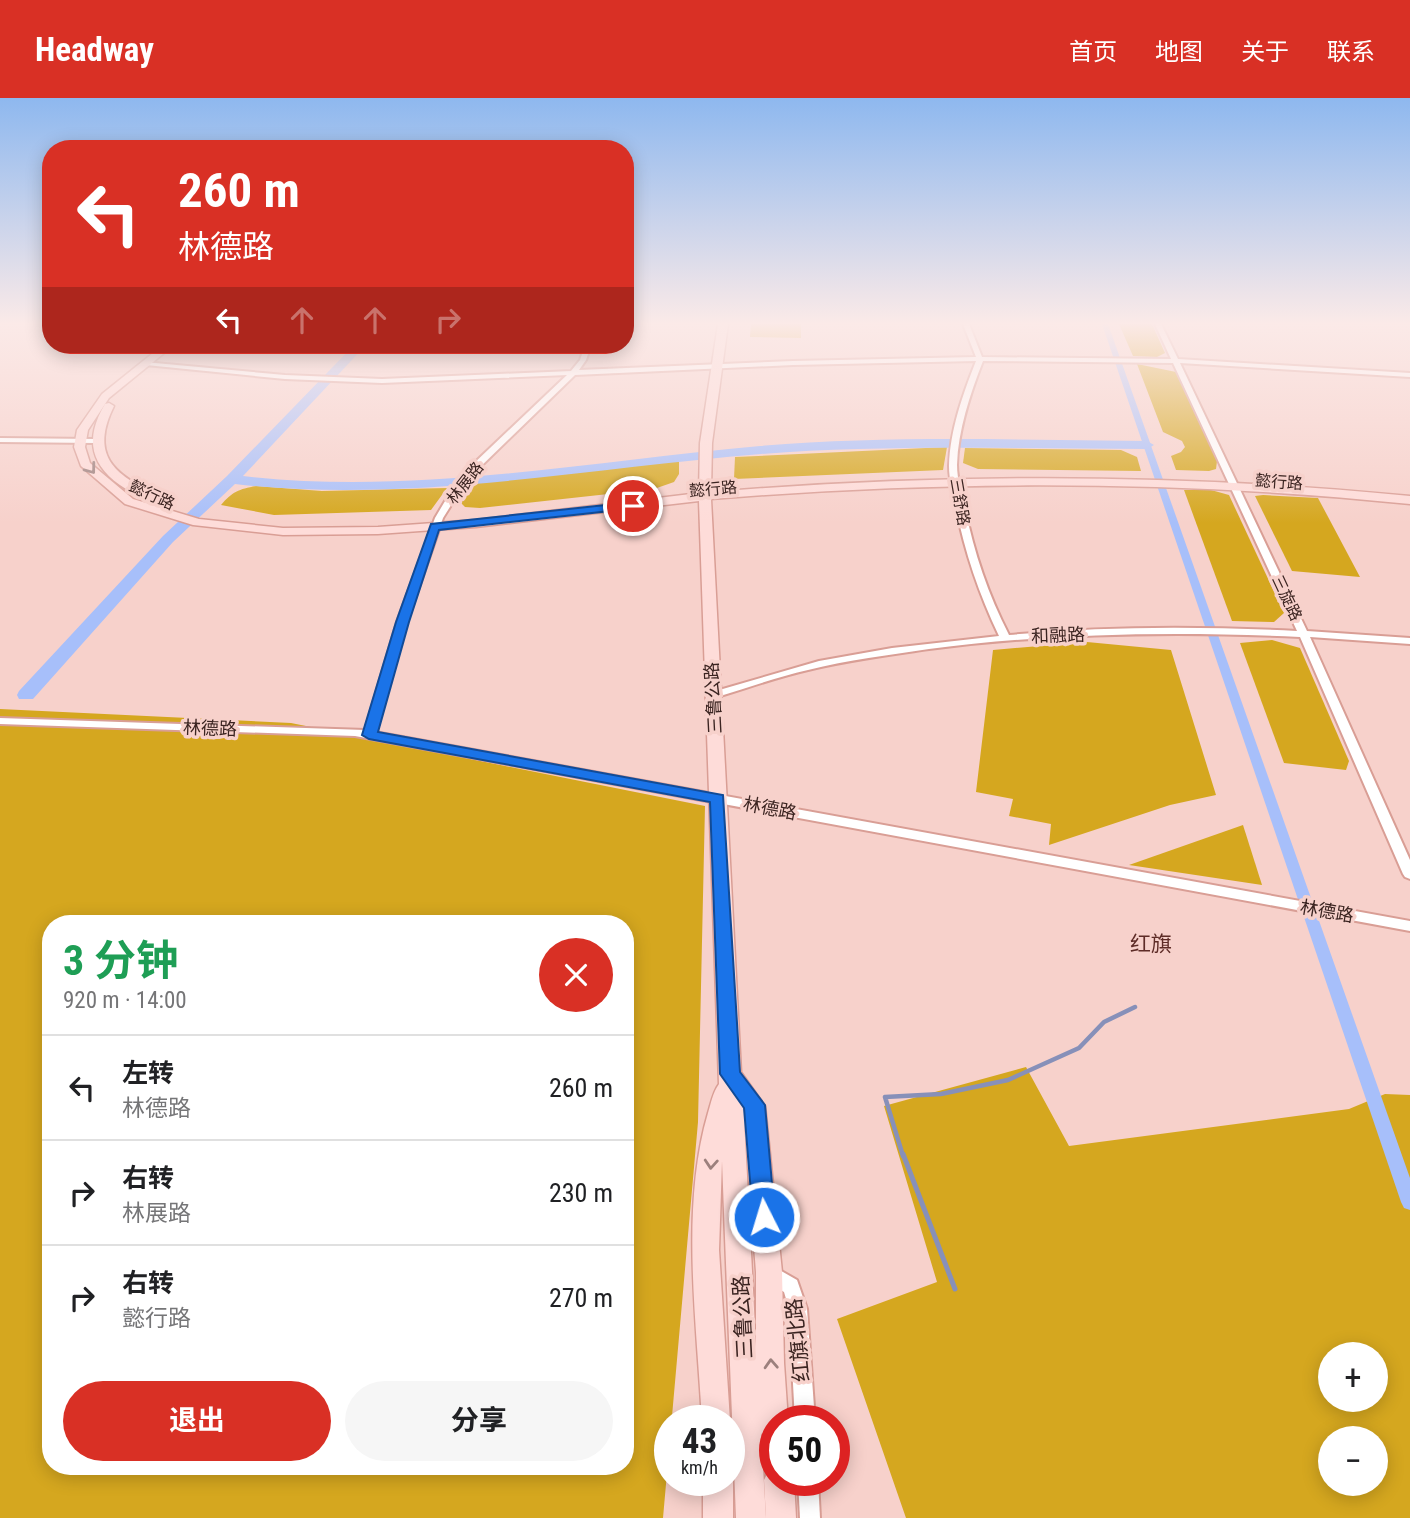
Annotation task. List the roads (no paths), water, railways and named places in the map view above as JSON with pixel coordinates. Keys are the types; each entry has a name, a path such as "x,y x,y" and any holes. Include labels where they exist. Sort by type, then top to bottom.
{"street":[{"path":"80,441 83,426 100,403 116,390"},
{"path":"0,440 95,440 98,425 111,403 124,390"},
{"name":"林展路","path":"369,735 402,622 437,523 454,493 473,469 555,390"},
{"name":"三鲁公路","path":"714,390 706,440 705,468 707,612 751,1518"},
{"name":"三舒路","path":"967,390 956,449 954,477 970,559 982,592 1005,637"},
{"name":"三旋路","path":"1190,390 1303,633 1410,874"},
{"name":"懿行路","path":"95,440 101,459 113,474 136,491 220,522"},
{"name":"懿行路","path":"80,441 80,452 85,464 99,480 121,497 169,516 306,532 539,517 705,493 954,477 1233,482 1410,493"},
{"name":"懿行路","path":"1233,482 1410,500"},
{"name":"和融路","path":"713,695 819,664 1005,637 1233,632 1303,633 1410,641"},
{"name":"林德路","path":"0,721 369,735 1410,926"},
{"name":"三鲁公路","path":"730,1074 754,1105 769,1272 773,1405"},
{"name":"三鲁公路","path":"715,1405 709,1297 708,1195 712,1146 730,1074"},
{"name":"红旗北路","path":"769,1272 792,1286 799,1309 804,1405"},
{"path":"718,1496 718,1518"},
{"path":"780,1496 781,1518"},
{"path":"809,1496 810,1518"}],"waterway":[{"path":"232,479 317,390"},
{"path":"1128,390 1410,1202"},
{"path":"232,479 275,484 386,487 634,465 761,450 879,444 1147,445"},
{"path":"26,695 168,539 232,479"},
{"path":"903,1156 885,1097 941,1094 1008,1080 1079,1048 1104,1022 1135,1007"},
{"path":"903,1154 955,1289"}],"district":[{"name":"红旗","path":"1151,944"}]}
